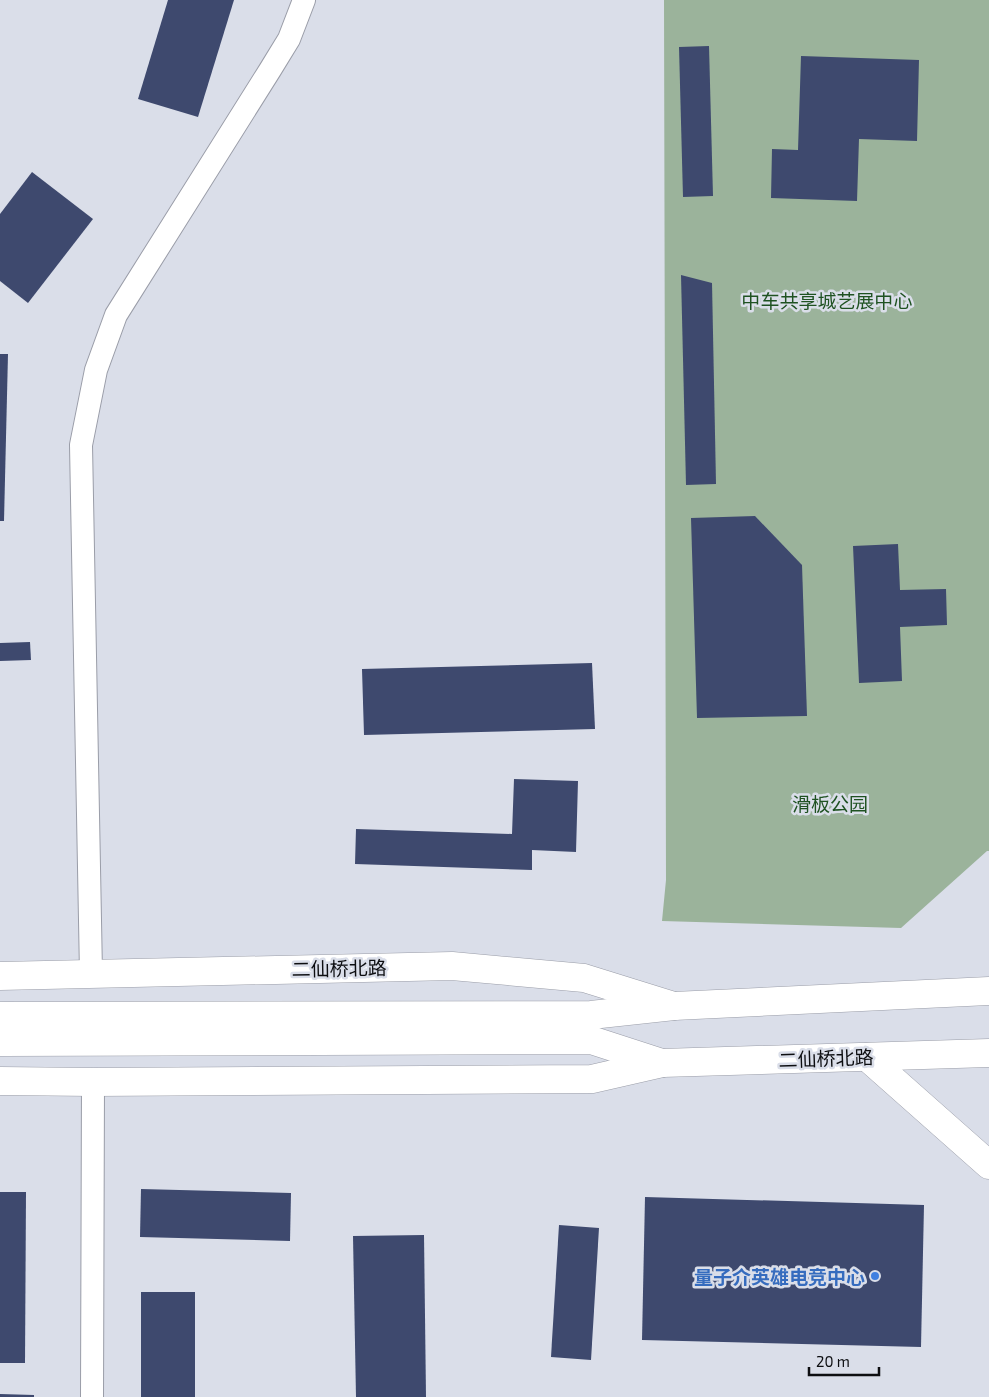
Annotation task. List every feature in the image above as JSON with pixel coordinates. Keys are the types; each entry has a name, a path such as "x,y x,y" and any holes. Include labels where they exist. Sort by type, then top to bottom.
{"main road":[{"name":"二仙桥北路","path":"0,976 452,966 584,978 674,1006"},
{"path":"0,1016 591,1015 674,1006 989,991"},
{"name":"二仙桥北路","path":"0,1042 591,1040 662,1063"},
{"name":"二仙桥北路","path":"0,1080 93,1082 592,1079 662,1063 989,1053"},
{"path":"867,1057 989,1165"}],"street":[{"path":"91,973 81,445 96,370 116,316 289,39 304,0"},
{"path":"92,1397 93,1082"}],"green space":[{"name":"中车共享城艺展中心","path":"664,0 989,0 989,851 901,928 662,921 666,880"}],"building":[{"path":"168,0 234,0 198,117 138,99"},
{"path":"709,46 713,196 683,197 679,47"},
{"path":"801,56 919,60 917,141 859,139 857,201 771,198 772,149 798,150"},
{"path":"32,172 93,219 28,303 0,281 0,214"},
{"path":"681,275 712,283 716,484 686,485"},
{"path":"0,354 8,354 4,521 0,521"},
{"path":"755,516 802,565 807,716 697,718 691,518"},
{"path":"898,544 900,590 946,589 947,625 900,627 902,681 859,683 853,546"},
{"path":"30,642 31,660 0,661 0,643"},
{"path":"592,663 595,729 364,735 362,669"},
{"path":"514,779 578,781 576,852 532,850 532,870 355,864 356,829 512,834"},
{"path":"141,1189 291,1193 290,1241 140,1237"},
{"path":"0,1192 26,1192 25,1363 0,1363"},
{"path":"645,1197 924,1205 921,1347 642,1340"},
{"path":"559,1225 599,1228 591,1360 551,1357"},
{"path":"424,1235 426,1397 356,1397 353,1236"},
{"path":"141,1292 195,1292 195,1397 141,1397"},
{"path":"0,1394 34,1395 34,1397 0,1397"}],"place":[{"name":"量子介英雄电竞中心","path":"875,1276"}],"park label":[{"name":"滑板公园","path":"830,803"}]}
